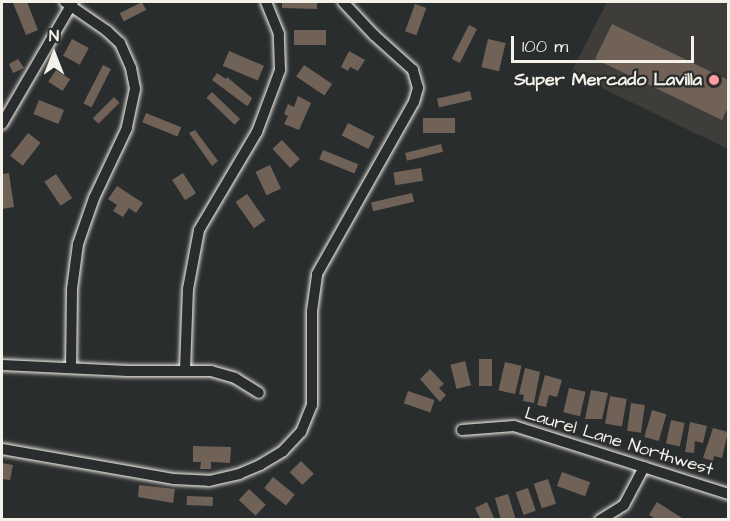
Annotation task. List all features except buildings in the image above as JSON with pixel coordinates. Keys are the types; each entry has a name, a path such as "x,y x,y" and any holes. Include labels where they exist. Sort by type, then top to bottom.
{"street":[{"path":"185,370 188,289 199,230 256,132 280,70 279,34 266,2"},
{"path":"2,449 174,478 209,481 239,474 260,465 283,451 302,432 312,405 312,303 317,274 414,102 418,88 413,70 374,35 343,2"},
{"path":"2,124 69,3 120,43 131,68 135,88 129,120 90,206 78,244 72,289 71,368"},
{"path":"2,365 185,370 224,374 259,393"},
{"name":"Laurel Lane Northwest","path":"462,430 514,426 729,494"},
{"path":"600,519 624,505 644,467"}],"shaded area":[{"path":"607,2 728,2 728,149 571,73"}],"place":[{"name":"Super Mercado Lavilla","path":"714,80"}]}
